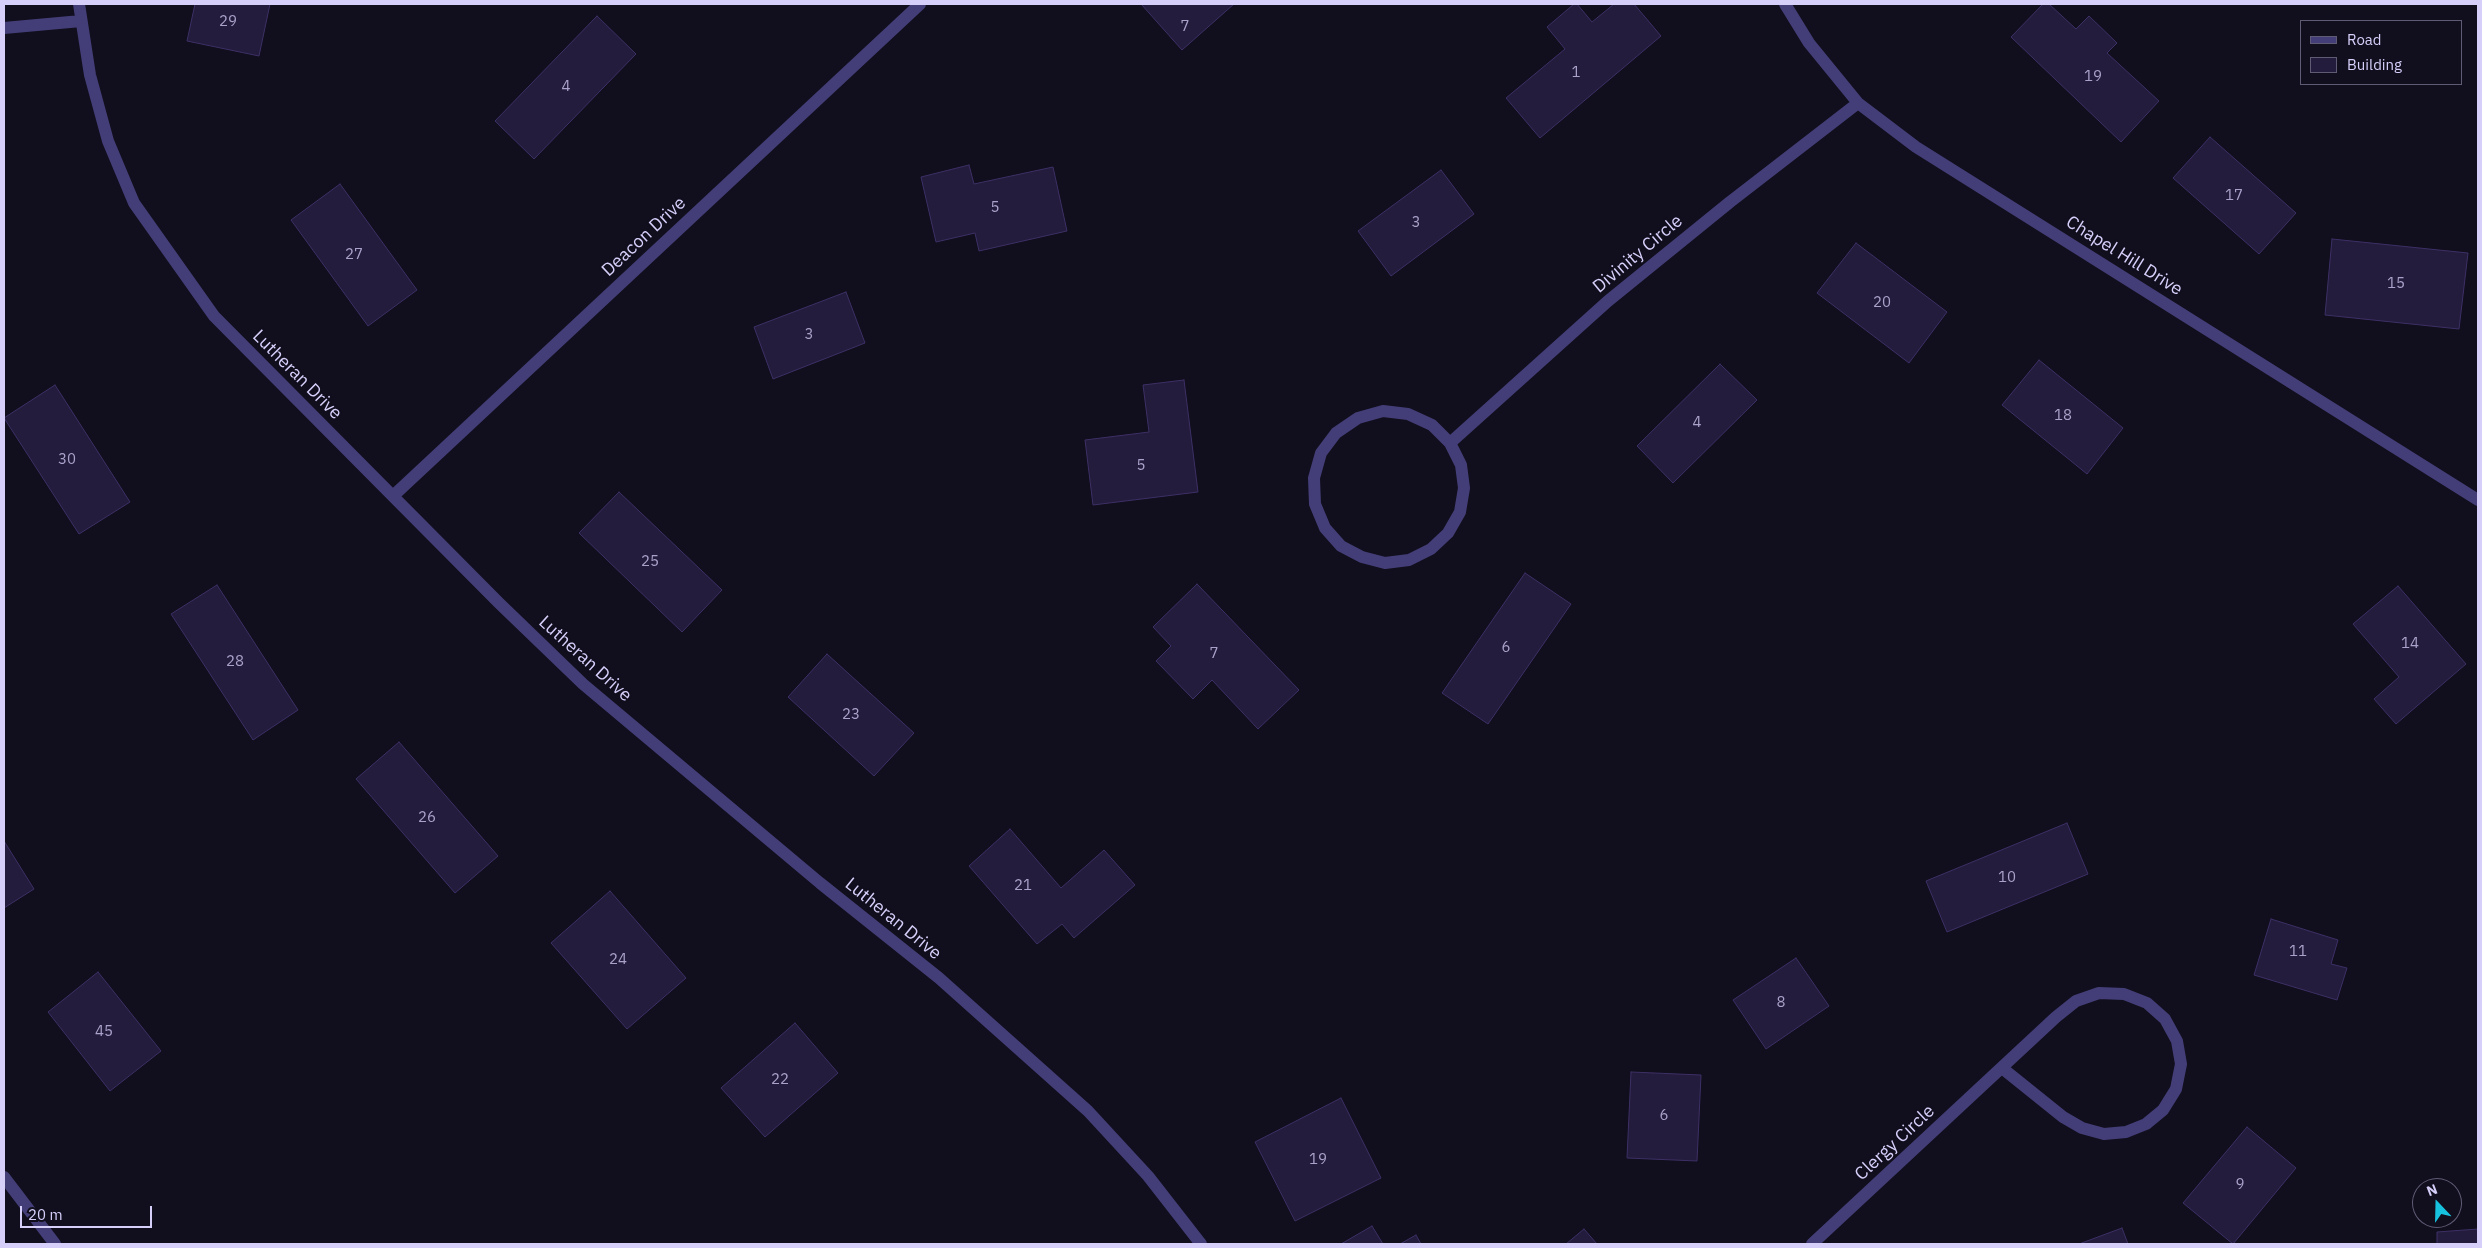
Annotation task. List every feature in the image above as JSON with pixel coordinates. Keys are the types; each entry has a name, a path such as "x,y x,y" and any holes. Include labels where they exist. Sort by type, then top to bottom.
{"street":[{"name":"Lutheran Drive","path":"79,4 90,75 108,141 134,203 214,316 498,603 583,684 820,883 938,978 1088,1111 1148,1176 1200,1244"},
{"name":"Deacon Drive","path":"393,496 920,4"},
{"name":"Chapel Hill Drive","path":"1785,4 1809,43 1858,103 1916,147 2478,500"},
{"path":"4,28 81,21"},
{"name":"Divinity Circle","path":"1450,443 1608,301 1730,202 1858,103"},
{"path":"1383,412 1408,414 1432,425 1450,443 1461,465 1464,488 1460,512 1448,533 1431,549 1409,560 1385,563 1362,557 1341,546 1325,528 1315,504 1314,478 1318,462 1321,454 1336,433 1358,418 1383,412"},
{"name":"Clergy Circle","path":"1812,1244 2002,1068 2076,1002 2099,993 2124,994 2147,1003 2165,1019 2177,1041 2181,1064 2176,1089 2163,1110 2146,1124 2126,1132 2104,1134 2082,1128 2063,1117 2002,1068"},
{"path":"4,1177 55,1244"}],"building":[{"path":"195,4 270,4 259,56 187,41"},
{"path":"1141,4 1234,4 1182,50"},
{"path":"1574,4 1577,4 1592,22 1614,4 1634,4 1661,36 1540,138 1506,98 1565,49 1547,27"},
{"path":"2043,4 2049,4 2076,29 2089,16 2117,43 2107,53 2159,101 2121,142 2011,37"},
{"path":"597,16 636,54 534,159 495,121"},
{"path":"2210,137 2296,213 2259,254 2173,178"},
{"path":"969,165 974,184 1053,167 1067,231 979,251 975,233 936,242 921,177"},
{"path":"1441,170 1474,214 1391,276 1358,231"},
{"path":"340,184 417,290 368,326 291,220"},
{"path":"2332,239 2468,253 2459,329 2325,315"},
{"path":"1856,243 1947,312 1909,363 1817,293"},
{"path":"846,292 865,343 773,379 754,327"},
{"path":"2039,360 2123,428 2087,474 2002,405"},
{"path":"1720,364 1757,400 1673,483 1637,446"},
{"path":"1184,380 1198,492 1093,505 1085,440 1149,432 1143,385"},
{"path":"55,385 130,502 79,534 4,418"},
{"path":"619,492 722,590 682,632 579,533"},
{"path":"1525,573 1571,604 1488,724 1442,693"},
{"path":"1197,584 1299,690 1258,729 1212,680 1193,699 1156,661 1171,646 1153,627"},
{"path":"217,585 298,710 253,740 171,614"},
{"path":"2398,586 2466,664 2396,724 2374,699 2399,677 2353,624"},
{"path":"827,654 914,733 874,776 788,697"},
{"path":"399,742 498,856 455,893 356,779"},
{"path":"2067,823 2088,874 1947,932 1926,881"},
{"path":"1010,829 1061,888 1104,850 1135,885 1074,938 1062,924 1037,944 969,866"},
{"path":"4,841 34,889 4,908"},
{"path":"610,891 686,978 627,1029 551,943"},
{"path":"2271,919 2338,940 2331,964 2347,968 2337,1000 2254,975"},
{"path":"1796,958 1829,1006 1766,1049 1733,1000"},
{"path":"98,972 161,1051 110,1091 48,1012"},
{"path":"795,1023 838,1073 765,1137 721,1088"},
{"path":"1631,1072 1701,1075 1697,1161 1627,1158"},
{"path":"1341,1098 1381,1178 1295,1221 1255,1142"},
{"path":"2247,1127 2296,1168 2233,1244 2183,1203"},
{"path":"1372,1226 1383,1244 1341,1244"},
{"path":"2122,1228 2128,1244 2079,1244"},
{"path":"1584,1229 1597,1244 1566,1244"},
{"path":"2478,1229 2478,1244 2437,1244 2437,1232"},
{"path":"1416,1235 1421,1244 1400,1244"}]}
